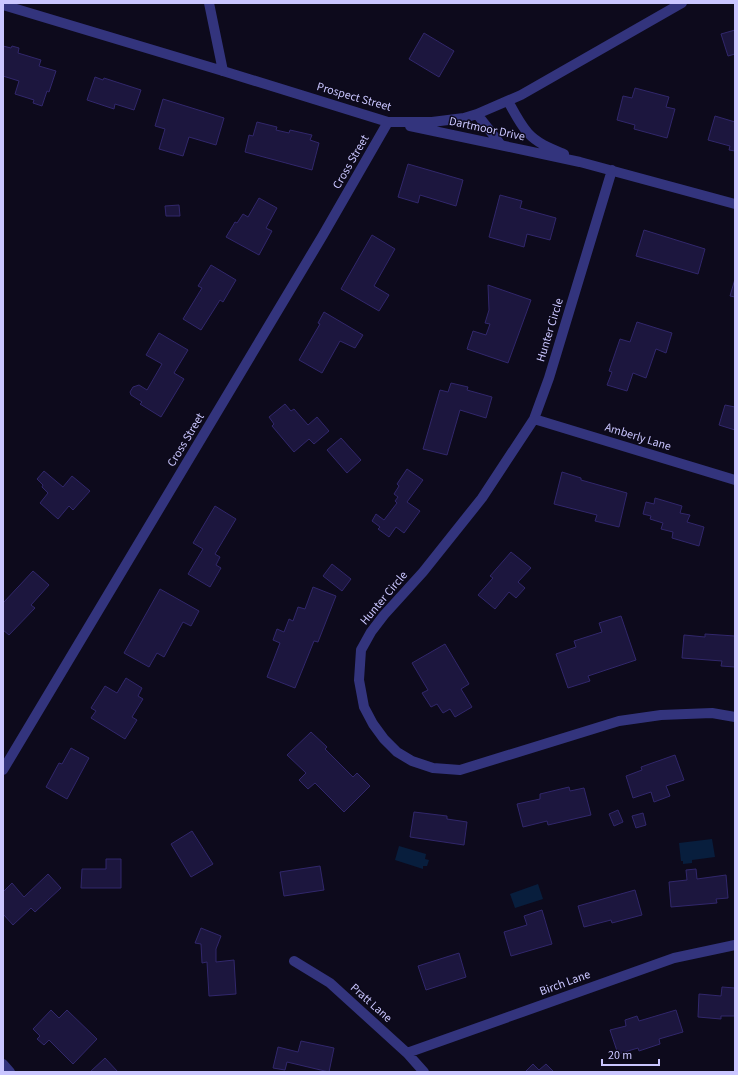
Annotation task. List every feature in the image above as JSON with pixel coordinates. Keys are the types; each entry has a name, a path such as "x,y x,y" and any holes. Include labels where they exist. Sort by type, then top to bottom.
{"street":[{"path":"209,3 223,70"},
{"name":"Prospect Street","path":"3,5 223,70 388,122 432,122 464,118 508,101 682,3"},
{"name":"Dartmoor Drive","path":"508,101 528,134 546,146 580,162"},
{"path":"476,114 500,145"},
{"name":"Dartmoor Drive","path":"388,122 580,162 735,204"},
{"name":"Cross Street","path":"3,770 323,236 388,122"},
{"name":"Hunter Circle","path":"612,170 549,378 534,419 482,498 423,572 384,615 371,632 361,650 359,680 364,707 372,724 397,752 412,761 433,768 460,770 619,721 661,715 712,713 735,717"},
{"name":"Amberly Lane","path":"534,419 735,480"},
{"name":"Birch Lane","path":"407,1053 674,958 735,945"},
{"name":"Pratt Lane","path":"294,961 330,983 407,1053 424,1072"},
{"path":"3,1064 10,1072"}],"water":[{"path":"712,839 715,857 692,860 692,863 683,864 683,861 681,861 679,843"},
{"path":"399,846 426,854 425,859 429,860 427,866 423,866 423,869 395,860"},
{"path":"538,884 543,899 515,908 510,894"}],"building":[{"path":"735,30 735,54 728,56 721,34"},
{"path":"424,33 454,51 439,77 409,59"},
{"path":"3,46 19,48 18,53 41,60 39,66 56,71 49,92 47,91 42,106 33,103 34,100 15,94 19,81 3,76"},
{"path":"95,77 103,80 104,78 141,90 134,110 115,104 114,109 87,100"},
{"path":"635,88 669,97 666,107 675,109 667,138 634,129 635,125 617,120 623,96 632,98"},
{"path":"163,99 224,118 216,145 189,137 183,156 159,149 165,129 155,126"},
{"path":"715,116 735,122 735,151 729,150 730,146 708,140"},
{"path":"257,122 277,127 276,130 289,133 290,130 312,135 310,140 319,143 312,170 245,152 249,135 253,136"},
{"path":"408,164 463,180 456,206 420,195 418,203 398,197"},
{"path":"500,195 522,201 520,208 556,218 550,240 527,234 524,247 489,237"},
{"path":"259,198 277,208 266,228 272,231 259,255 226,237 235,222 237,223 243,214 248,217"},
{"path":"179,205 180,216 166,216 165,206"},
{"path":"644,230 705,249 698,274 636,256"},
{"path":"372,235 395,249 374,286 389,295 379,311 341,289"},
{"path":"211,265 236,280 223,302 220,300 201,330 183,319 202,288 198,286"},
{"path":"735,279 735,297 730,296"},
{"path":"488,285 531,300 508,363 467,349 473,331 486,335 490,324 485,323 489,310"},
{"path":"324,312 363,335 355,348 340,341 322,373 299,360 320,324 318,323"},
{"path":"637,322 672,333 666,353 656,349 646,378 633,373 627,391 607,385 612,372 609,371 620,339 630,342"},
{"path":"159,333 188,350 174,373 184,379 161,417 140,404 142,402 131,395 130,392 133,387 139,385 147,390 162,364 146,355"},
{"path":"451,383 468,387 467,390 492,397 486,418 460,410 447,455 423,449 440,390 448,392"},
{"path":"285,404 291,411 294,409 308,425 317,417 329,431 314,444 309,439 294,452 272,426 274,424 269,417"},
{"path":"725,405 735,407 735,430 719,425"},
{"path":"341,438 361,460 347,473 327,450"},
{"path":"407,469 423,480 407,502 420,511 404,533 396,527 389,537 378,529 380,527 372,521 376,514 384,520 397,503 395,501 398,497 394,494 399,486 397,484"},
{"path":"44,471 63,487 72,476 90,491 73,510 69,506 58,519 40,503 48,493 37,479"},
{"path":"562,472 581,478 581,480 627,493 619,527 595,521 597,515 554,504"},
{"path":"655,498 682,506 680,513 690,515 687,522 704,527 699,546 672,538 673,532 661,529 663,523 650,519 651,516 643,514 646,502 654,504"},
{"path":"215,506 236,519 215,554 220,557 216,565 221,568 210,587 188,574 203,549 193,543"},
{"path":"511,552 531,568 518,582 525,588 516,598 509,592 495,609 478,595 493,578 490,576"},
{"path":"332,564 351,579 342,591 323,576"},
{"path":"33,571 49,585 31,605 35,608 9,635 3,630 3,603"},
{"path":"313,587 336,596 318,642 314,641 295,688 267,677 280,643 273,640 277,629 284,632 289,619 293,621 298,607 305,609"},
{"path":"160,589 199,611 191,626 183,622 164,657 157,653 149,667 124,653"},
{"path":"621,616 636,660 588,676 590,681 568,688 556,654 576,647 574,641 602,632 599,623"},
{"path":"705,634 735,636 735,667 721,666 722,661 682,658 684,635 705,637"},
{"path":"445,644 469,684 461,689 472,707 455,717 450,709 443,713 437,704 431,707 422,693 428,690 412,663"},
{"path":"126,678 142,688 138,696 143,699 132,717 137,720 125,739 91,718 96,711 91,708 105,686 117,693"},
{"path":"311,732 327,747 325,749 353,777 357,773 370,786 344,812 315,783 308,789 299,780 306,773 287,755"},
{"path":"71,748 89,758 67,799 46,787 59,763 62,764"},
{"path":"675,755 684,780 666,786 670,796 654,802 651,792 633,798 626,776 642,770 641,767"},
{"path":"569,787 570,791 584,788 591,815 548,825 547,821 523,827 517,804 540,799 540,794"},
{"path":"618,810 623,822 614,826 609,814"},
{"path":"414,812 447,816 447,819 467,822 464,845 410,837"},
{"path":"643,813 646,825 636,828 632,816"},
{"path":"192,831 213,864 191,877 171,844"},
{"path":"106,859 121,859 121,888 81,888 82,869 106,869"},
{"path":"320,866 324,890 284,896 280,872"},
{"path":"696,869 697,879 726,875 728,898 716,899 717,903 671,907 669,882 687,880 686,870"},
{"path":"48,874 61,888 35,912 31,908 13,925 3,914 3,892 12,883 24,897"},
{"path":"635,890 642,915 612,923 611,920 584,927 578,906"},
{"path":"542,910 552,944 511,956 504,932 527,925 524,916"},
{"path":"201,928 221,936 216,949 216,962 234,960 236,994 209,996 207,962 202,963 201,944 195,943"},
{"path":"459,953 466,977 426,990 418,966"},
{"path":"722,987 735,988 735,1016 721,1016 721,1019 698,1017 699,994 721,996"},
{"path":"51,1010 59,1018 67,1010 97,1039 73,1064 49,1040 44,1045 37,1039 40,1036 33,1029"},
{"path":"676,1010 683,1032 659,1039 660,1044 639,1051 638,1048 618,1054 610,1030 626,1026 625,1020 637,1016 639,1021"},
{"path":"301,1041 334,1048 329,1072 287,1062 285,1070 273,1068 278,1047 298,1052"},
{"path":"105,1058 118,1072 90,1072"},
{"path":"533,1064 539,1070 546,1064 554,1072 525,1072"}]}
